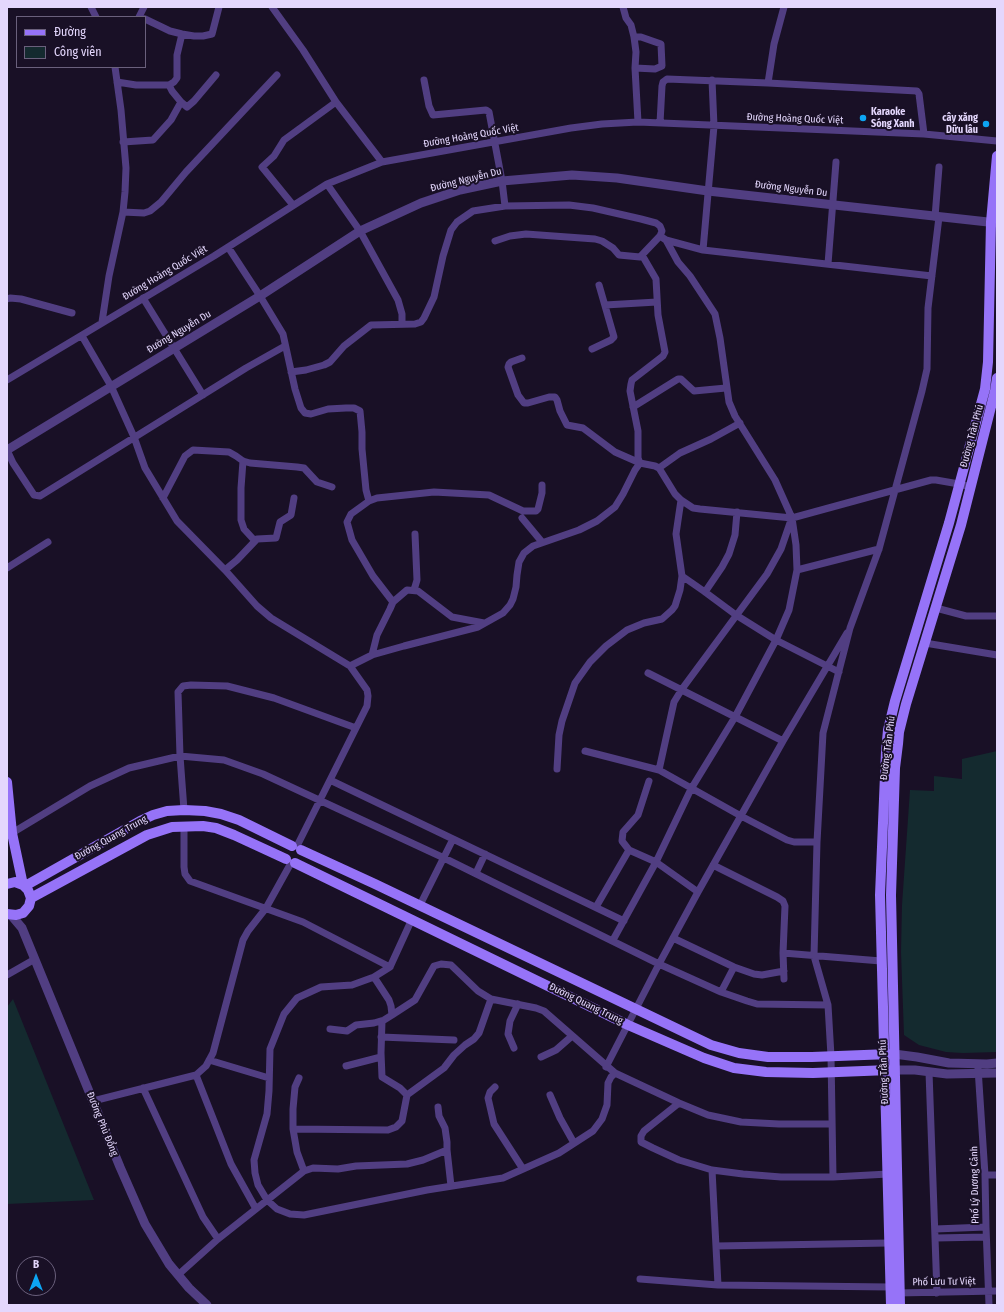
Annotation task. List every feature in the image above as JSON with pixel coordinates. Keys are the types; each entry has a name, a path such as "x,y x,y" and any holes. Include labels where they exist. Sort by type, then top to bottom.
{"main road":[{"name":"Đường Trần Phú","path":"900,1305 894,1291 889,1243 888,1174 891,895 896,768 899,732 971,487 995,391 994,222 997,156"},
{"name":"Đường Trần Phú","path":"889,1054 881,962 880,887 884,770 888,730 895,701 947,530 985,389 994,378"},
{"path":"7,782 10,834 24,885 31,898 29,906 24,912 18,915 9,914"},
{"name":"Đường Quang Trung","path":"24,885 140,821 154,815 167,811 184,810 221,814 239,820 297,847 711,1045 739,1053 768,1057 889,1054"},
{"name":"Đường Quang Trung","path":"31,898 147,835 159,830 184,826 216,828 234,834 291,861 689,1053 734,1068 766,1072 889,1070"},
{"path":"297,847 302,858 291,861 286,851 297,847"},
{"path":"7,884 15,882 24,885"},
{"name":"Đường Trần Phú","path":"889,1070 894,1291 891,1305"}],"street":[{"path":"91,7 96,16"},
{"path":"146,19 170,31 182,34 194,36 212,34 219,7"},
{"path":"272,7 303,50 336,102 382,162"},
{"path":"623,7 626,18 631,26 636,52 635,68 638,122"},
{"path":"768,82 774,44 784,7"},
{"path":"117,82 136,85 169,85 174,82 177,78 177,55 182,34"},
{"path":"634,37 641,36 661,44 663,60 662,66 659,68 635,68"},
{"path":"102,322 109,276 123,212 125,192 126,168 121,110 114,68"},
{"path":"123,212 144,213 150,211 161,202 186,172 277,75"},
{"path":"169,85 181,102 186,106 189,106 216,76"},
{"path":"660,123 662,86 664,82 670,79 768,82 917,91 919,94 924,134"},
{"path":"424,80 432,115 489,112 502,181 505,206"},
{"path":"703,250 714,126 712,80"},
{"path":"123,142 154,140 171,120 181,102"},
{"path":"293,205 262,167 274,156 284,140 336,102"},
{"name":"Đường Hoàng Quốc Việt","path":"7,380 228,247 327,184 382,162 595,125 638,122 924,134 997,141"},
{"path":"828,264 836,162"},
{"path":"833,1177 831,1124 832,1072 828,1005 814,956 817,842 823,732 850,628 879,549 925,380 927,369 927,321 937,217 939,167"},
{"name":"Đường Nguyễn Du","path":"7,450 260,296 360,232 421,203 460,190 502,181 572,175 617,178 708,191 994,222"},
{"path":"327,184 360,232 398,300 402,314 402,324"},
{"path":"291,372 324,366 330,362 344,346 371,325 418,324 424,318 434,297 451,230 457,222 473,211 505,206 569,205 593,208 660,226 663,238 678,262 690,276 714,314 720,338 728,402 775,480 792,518 796,545 797,570 793,598 776,640 735,717 691,789 656,862 613,940"},
{"path":"495,241 510,236 526,234 595,239 607,244 619,255 640,257 663,238"},
{"path":"663,238 703,250 932,276"},
{"path":"228,247 283,334 291,372 301,408 305,413 310,414 328,409 346,408 354,408 360,411 366,490 369,501"},
{"path":"640,464 637,454 638,431 630,391 632,380 659,360 665,352 657,302 656,279 642,256"},
{"path":"592,349 614,337 599,284"},
{"path":"143,298 203,395"},
{"path":"7,299 21,299 72,313"},
{"path":"605,305 657,302"},
{"path":"82,336 111,386 134,437 145,468 177,521 225,570 257,606 271,618 350,666 364,685 368,696 367,706 297,847"},
{"path":"7,450 13,464 34,495 40,496 246,368 285,346"},
{"path":"522,358 511,362 508,367 518,395 524,403 528,404 549,397 555,397 567,425 583,428 615,452 640,464 659,468 675,494 693,508 792,518 925,481 936,480 971,487"},
{"path":"633,408 678,378 694,391 726,388"},
{"path":"659,468 680,453 712,439 740,423"},
{"path":"163,498 185,456 193,450 229,452 242,461 250,463 304,468 317,482 332,487"},
{"path":"242,461 241,520 244,529 255,540"},
{"path":"350,666 372,655 478,627 503,613 510,605 516,587 519,562 524,553 532,546 579,530 597,521 616,507 635,470 640,464"},
{"path":"394,602 383,590 352,540 348,529 348,517 369,501 377,498 434,492 480,494 493,497 523,511 532,511 538,509 542,486"},
{"path":"225,570 237,560 255,540 259,538 276,538 280,522 291,515 294,498"},
{"path":"557,769 559,735 562,720 575,682 590,662 606,646 627,630 644,623 662,619 672,610 678,598 682,576 676,534 681,500"},
{"path":"705,592 729,554 735,535 737,512"},
{"path":"522,518 542,542"},
{"path":"659,770 674,702 767,574 781,549 792,518"},
{"path":"414,590 417,580 415,534"},
{"path":"7,568 48,542"},
{"path":"797,570 879,549"},
{"path":"682,576 736,615 776,640 839,672"},
{"path":"372,655 377,635 394,602 407,590 418,591 452,617 484,623"},
{"path":"936,608 966,616 997,616"},
{"path":"606,1067 659,964 740,816 826,666 850,628"},
{"path":"925,643 997,654"},
{"path":"648,673 783,741"},
{"path":"184,810 180,756 178,692 183,686 228,686 274,698 356,728"},
{"path":"585,751 659,770 740,816 790,841 817,842"},
{"path":"10,834 90,786 129,768 180,756 224,760 263,774 444,858 659,964 721,992 757,1004 828,1005"},
{"path":"330,780 624,921"},
{"path":"649,781 638,815 623,832 622,841 629,850 656,862 698,892"},
{"path":"184,826 184,867 185,874 190,881 303,922 390,967"},
{"path":"420,905 454,839"},
{"path":"596,907 629,850"},
{"path":"476,873 485,854"},
{"path":"93,1101 196,1074 206,1066 213,1053 243,940 266,908 291,861"},
{"path":"713,865 777,897 782,901 784,906 784,979"},
{"name":"Đường Phù Đổng","path":"22,928 24,912"},
{"name":"Đường Phù Đổng","path":"9,914 22,928 145,1224 169,1264 207,1305"},
{"path":"412,920 390,967 374,977 352,985 321,987 297,998 284,1014 270,1049 267,1114 254,1160 258,1185 267,1200 277,1209 290,1214 304,1215 358,1203 503,1178 559,1153 593,1131 602,1119 607,1105 608,1083 610,1077 615,1074"},
{"path":"673,938 734,967 754,974 784,971"},
{"path":"783,953 881,962"},
{"path":"7,975 35,959"},
{"path":"330,1029 347,1031 356,1025 382,1021 415,1000 434,966 441,964 451,965 478,991 492,999 544,1011 615,1074 708,1115 741,1122 831,1124"},
{"path":"721,992 734,967"},
{"path":"374,977 389,1000 392,1015"},
{"path":"293,1129 388,1130 396,1127 402,1121 407,1094 444,1068 454,1055 474,1039 479,1033 492,999"},
{"path":"514,1048 508,1034 510,1021 518,1004"},
{"path":"382,1021 382,1077 407,1094"},
{"path":"541,1057 556,1050 572,1036"},
{"path":"381,1037 454,1040"},
{"path":"889,1054 949,1064 978,1064 997,1062"},
{"path":"346,1066 381,1057"},
{"path":"209,1060 269,1078"},
{"name":"Phố Lý Dương Cảnh","path":"978,1064 985,1175 989,1305"},
{"path":"889,1070 947,1074 997,1073"},
{"path":"929,1072 937,1293"},
{"path":"196,1074 231,1164 256,1208"},
{"path":"299,1078 296,1087 293,1109 293,1129 297,1152 304,1171"},
{"path":"495,1087 490,1092 488,1098 494,1124 524,1169"},
{"path":"143,1088 203,1217 218,1239"},
{"path":"550,1095 560,1118 574,1143"},
{"path":"679,1102 644,1131 641,1136 641,1142 679,1160 712,1170 781,1177 833,1177 888,1174"},
{"path":"438,1107 439,1116 445,1128 451,1186"},
{"path":"178,1275 218,1239 304,1171 313,1168 338,1169 356,1166 407,1164 423,1160 447,1150"},
{"path":"712,1170 718,1286"},
{"path":"985,1175 997,1175"},
{"path":"935,1229 986,1227"},
{"path":"936,1238 986,1237"},
{"path":"716,1246 889,1243"},
{"name":"Phố Lưu Tư Việt","path":"640,1279 718,1286 937,1293 997,1291"}],"green space":[{"path":"997,751 997,1052 946,1052 919,1045 904,1035 901,952 902,905 910,790 934,791 934,776 962,779 962,759"},
{"path":"13,999 94,1200 7,1204 7,1007"}],"place":[{"name":"Karaoke Sóng Xanh","path":"863,118"},
{"name":"cây xăng Dữu lâu","path":"986,124"}]}
